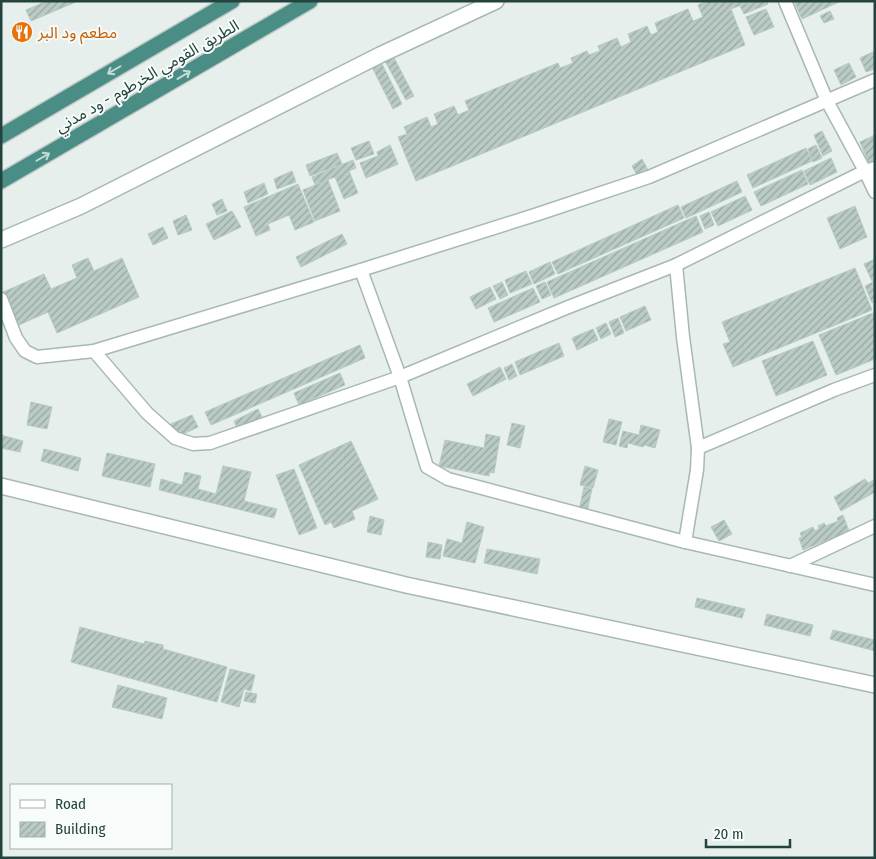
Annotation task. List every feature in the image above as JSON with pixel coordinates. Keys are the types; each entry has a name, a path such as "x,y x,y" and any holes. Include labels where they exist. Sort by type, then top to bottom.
{"highway":[{"path":"1,136 232,1"},
{"name":"الطريق القومي الخرطوم - ود مدني","path":"1,181 310,1"}],"street":[{"path":"1,240 80,206 380,55 496,1"},
{"path":"1,486 406,585 875,685"}],"lane":[{"path":"785,1 826,100 870,169 875,192"},
{"path":"1,299 16,338 25,351 37,357 94,351 361,270 649,177 875,80"},
{"path":"94,351 147,413 175,438 193,444 210,443 400,377 566,308 676,265 870,169"},
{"path":"676,265 683,337 698,448 697,470 686,542"},
{"path":"361,270 400,377 427,466 448,479 686,542 875,585"},
{"path":"698,448 875,375"},
{"path":"790,566 875,526"}],"building":[{"path":"47,1 78,1 31,21 26,10"},
{"path":"707,1 749,2 731,9 745,45 416,181 398,137 407,134 404,127 427,117 431,127 438,124 434,114 454,106 458,115 469,110 465,101 558,63 560,68 573,63 571,58 587,51 589,55 600,51 598,46 617,38 621,47 631,42 628,34 647,26 651,35 658,32 655,23 688,9 693,21 703,17 698,5"},
{"path":"751,1 767,1 768,4 744,14 740,6"},
{"path":"794,1 841,1 802,19"},
{"path":"766,9 774,27 754,35 746,17"},
{"path":"830,11 834,19 824,23 820,16"},
{"path":"875,51 875,69 866,72 860,58"},
{"path":"391,52 414,96 406,100 383,57"},
{"path":"379,58 402,104 393,109 370,63"},
{"path":"849,63 856,77 841,85 834,70"},
{"path":"822,131 832,151 823,156 814,135"},
{"path":"875,135 875,160 869,163 860,142"},
{"path":"369,141 374,154 356,160 351,148"},
{"path":"390,145 398,164 366,178 360,163 378,156 377,152"},
{"path":"816,145 822,158 813,162 808,149"},
{"path":"806,148 812,161 753,188 747,175"},
{"path":"337,153 342,164 310,176 306,165"},
{"path":"831,158 837,172 810,185 804,171"},
{"path":"642,159 648,170 638,177 632,166"},
{"path":"353,160 356,168 349,171 358,193 344,199 335,177 315,185 312,177"},
{"path":"802,170 808,184 761,206 754,192"},
{"path":"292,171 296,182 277,189 274,179"},
{"path":"328,180 340,211 315,221 303,190"},
{"path":"737,181 742,192 686,218 681,207"},
{"path":"264,183 268,194 248,203 244,192"},
{"path":"298,184 314,222 295,230 289,215 268,224 270,230 256,236 244,207"},
{"path":"745,196 752,210 718,226 711,212"},
{"path":"222,199 227,211 217,215 212,204"},
{"path":"678,205 684,218 558,274 552,262"},
{"path":"855,206 867,237 840,249 827,218"},
{"path":"232,211 241,227 214,240 206,224"},
{"path":"709,212 714,225 705,229 700,216"},
{"path":"186,215 192,230 178,235 173,221"},
{"path":"696,216 703,232 554,298 547,282"},
{"path":"163,227 168,238 153,245 148,234"},
{"path":"342,234 347,244 301,267 296,257"},
{"path":"88,258 94,271 122,258 139,297 57,333 48,312 19,325 11,307 7,309 1,293 44,274 51,289 77,278 72,265"},
{"path":"875,259 875,280 872,281 864,264"},
{"path":"550,262 555,274 534,284 529,272"},
{"path":"855,268 872,310 733,367 723,344 730,342 722,322"},
{"path":"526,271 532,284 510,293 505,280"},
{"path":"875,281 875,301 872,303 865,286"},
{"path":"502,282 508,295 500,299 493,286"},
{"path":"545,282 551,295 542,299 536,286"},
{"path":"490,287 496,299 476,309 470,297"},
{"path":"533,288 540,302 494,322 488,308"},
{"path":"645,306 651,320 626,331 620,317"},
{"path":"873,313 875,318 875,359 836,375 819,335"},
{"path":"618,318 624,333 615,337 609,322"},
{"path":"606,323 611,334 601,339 596,328"},
{"path":"593,329 598,340 577,350 572,338"},
{"path":"813,341 827,375 776,396 762,361"},
{"path":"559,343 564,356 520,375 515,362"},
{"path":"360,345 365,358 211,425 205,412"},
{"path":"512,364 517,376 509,380 504,368"},
{"path":"500,367 506,379 473,396 467,384"},
{"path":"340,373 345,385 299,405 294,393"},
{"path":"31,402 52,407 47,429 27,425"},
{"path":"258,409 264,421 239,432 234,421"},
{"path":"192,415 198,427 177,437 171,424"},
{"path":"609,419 622,422 616,445 603,442"},
{"path":"512,423 525,426 520,448 507,445"},
{"path":"641,425 660,430 655,448 628,443 627,448 619,446 623,431 639,435"},
{"path":"486,434 500,437 494,473 490,472 489,476 439,466 445,440 484,448"},
{"path":"1,435 23,441 20,452 1,448"},
{"path":"351,441 378,499 352,511 355,519 334,528 331,522 325,525 299,465"},
{"path":"44,449 81,458 78,471 41,461"},
{"path":"107,453 155,464 150,487 102,476"},
{"path":"223,466 251,472 244,501 277,509 274,518 159,490 161,479 182,485 185,472 201,476 198,489 216,494"},
{"path":"585,466 598,470 593,488 580,485"},
{"path":"294,469 317,528 299,535 276,475"},
{"path":"865,479 868,483 874,480 875,492 841,511 834,497"},
{"path":"584,487 592,489 587,512 579,510"},
{"path":"843,515 849,531 803,550 799,538 802,537 800,533 813,527 815,531 819,529 818,526 824,523 826,526 838,521 837,518"},
{"path":"370,516 384,520 381,535 367,532"},
{"path":"724,520 732,534 719,541 711,527"},
{"path":"467,522 484,527 475,563 443,556 447,539 462,543"},
{"path":"428,542 442,545 440,559 426,557"},
{"path":"487,549 540,559 537,574 484,563"},
{"path":"697,598 745,609 742,618 695,607"},
{"path":"767,614 813,625 810,636 764,625"},
{"path":"80,627 144,644 145,641 163,645 163,649 227,667 217,702 71,662"},
{"path":"833,630 875,640 875,651 830,639"},
{"path":"230,669 255,675 251,691 244,689 239,707 221,702"},
{"path":"118,685 167,698 162,719 112,707"},
{"path":"246,692 257,694 255,703 244,701"}],"place":[{"name":"مطعم ود البر","path":"22,32"}]}
